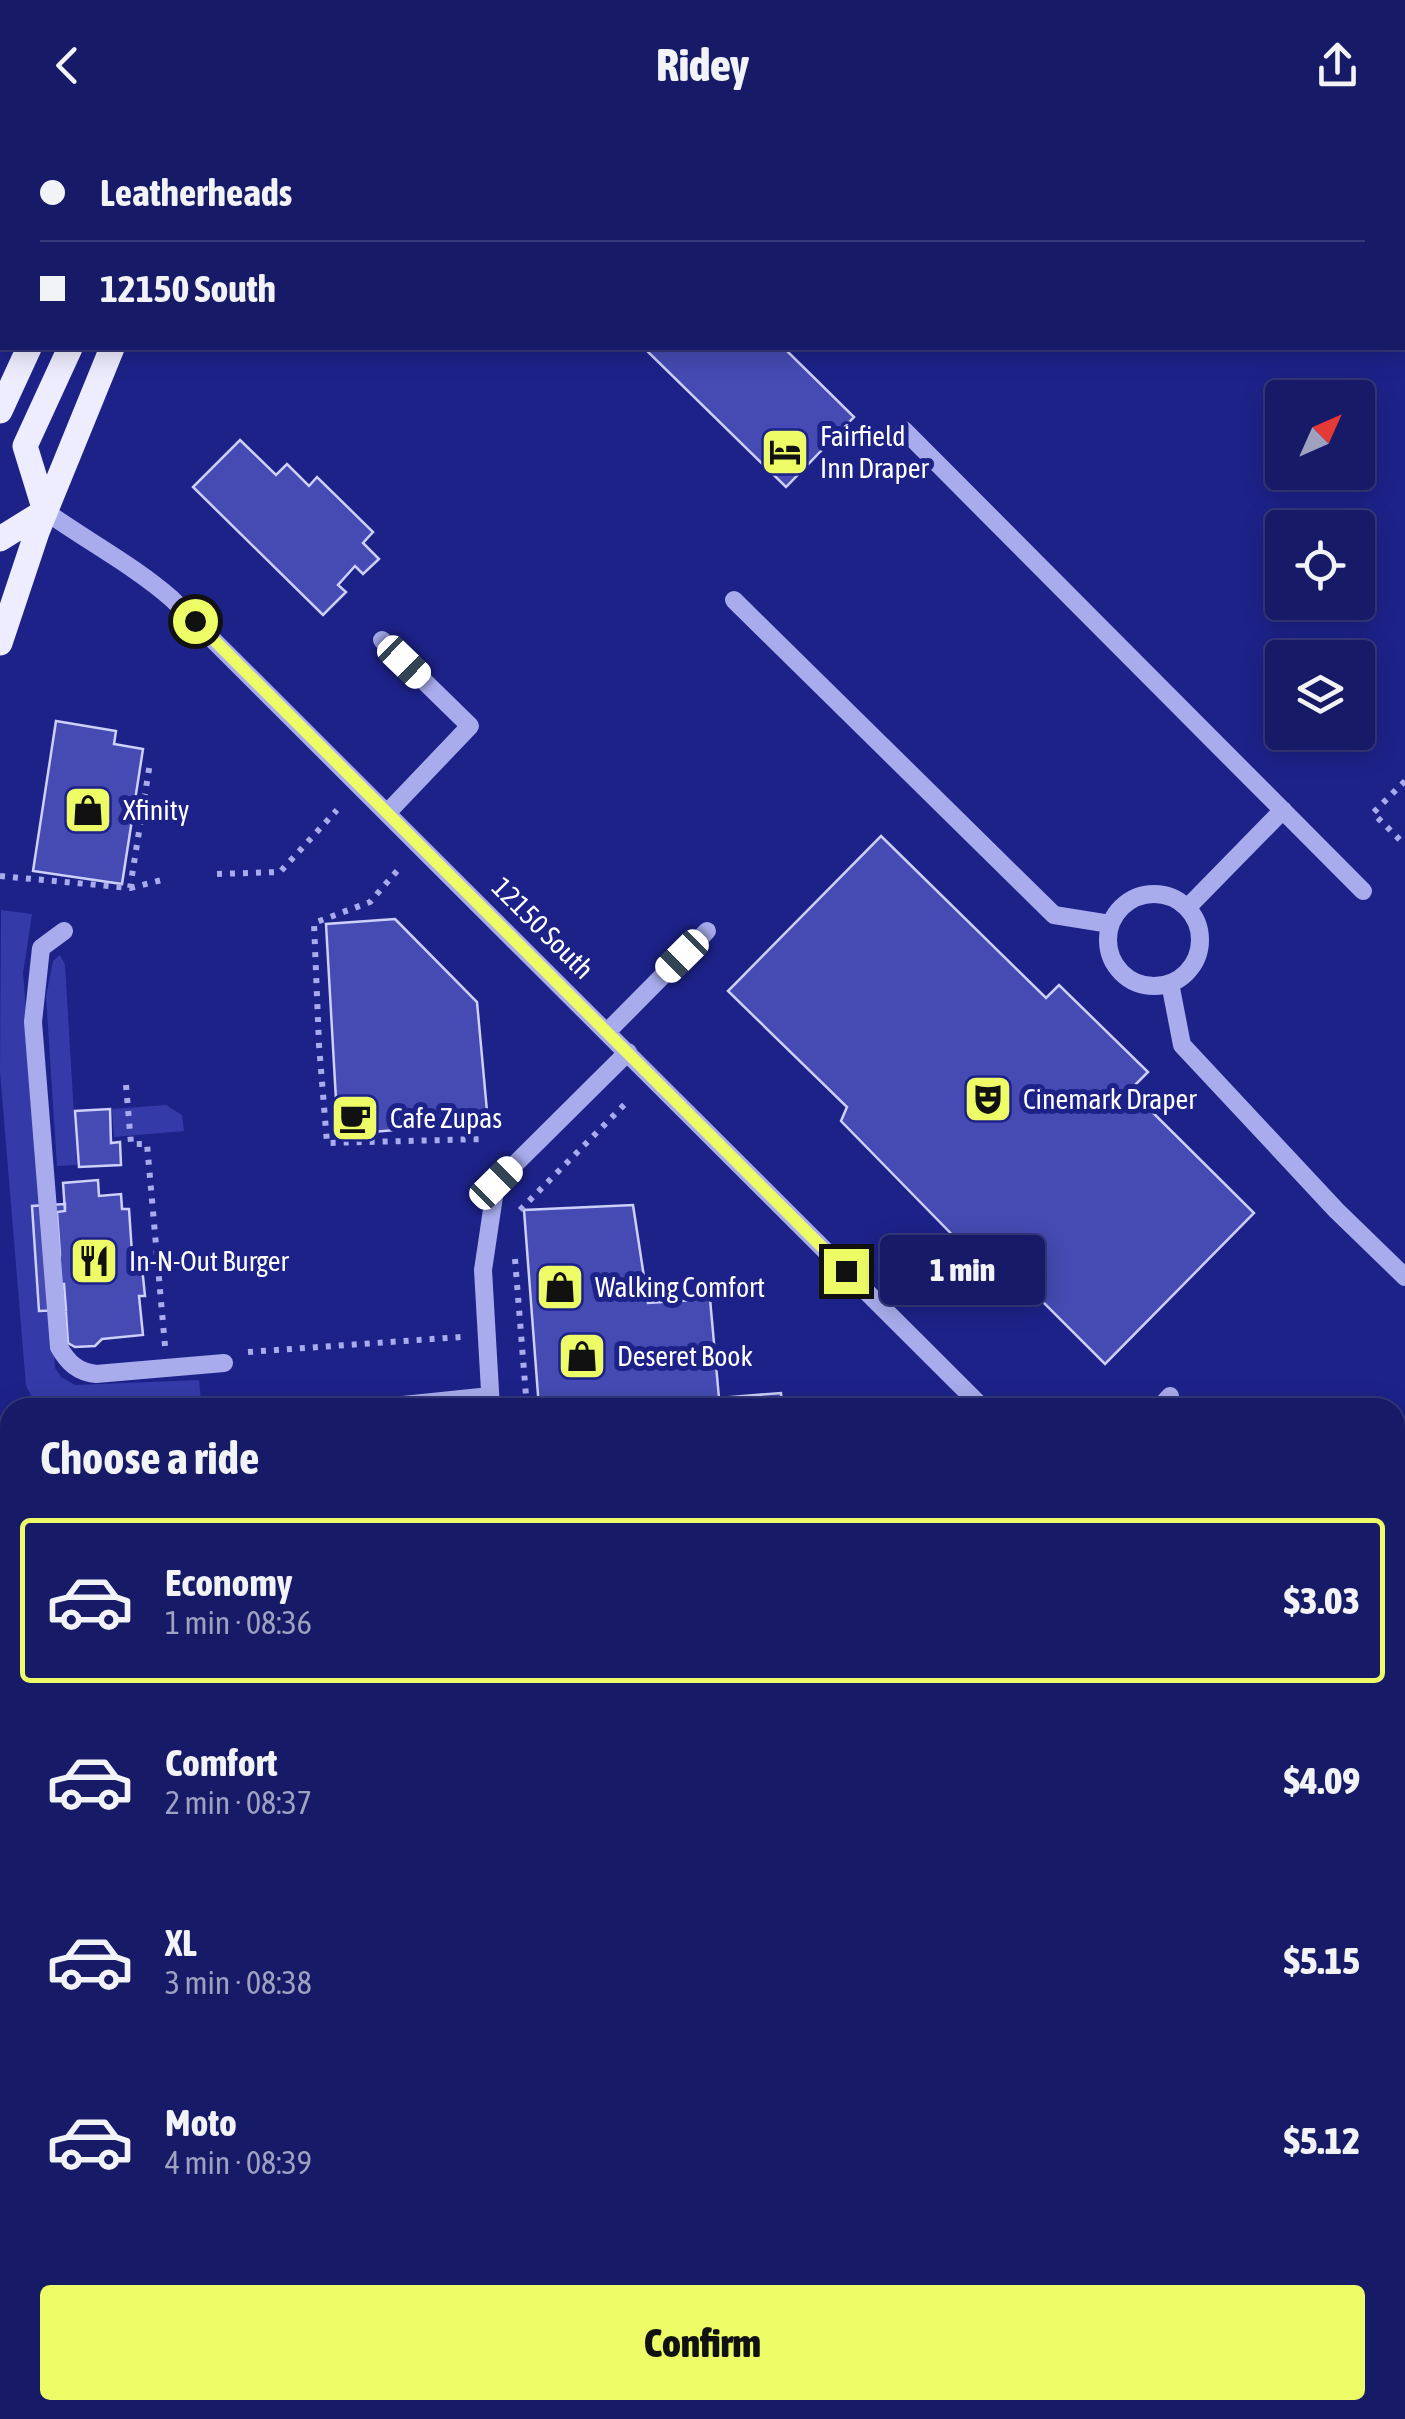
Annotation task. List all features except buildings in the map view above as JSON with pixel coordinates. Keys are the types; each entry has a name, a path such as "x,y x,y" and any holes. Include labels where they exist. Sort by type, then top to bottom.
{"main road":[{"path":"0,411 28,350"},
{"path":"45,511 25,446 69,350"},
{"path":"0,643 45,511 111,350"},
{"path":"0,539 45,511"}],"street":[{"path":"904,430 1363,891"},
{"name":"12150 South","path":"45,511 172,599 973,1398"},
{"path":"734,600 1054,915 1110,924"},
{"path":"382,640 470,726 388,812"},
{"path":"1187,908 1283,810"},
{"path":"1144,894 1160,894 1187,908 1200,936 1199,951 1183,976 1156,986 1141,984 1116,968 1108,940 1110,924 1118,910 1144,894"},
{"path":"64,931 41,948 33,1022 59,1347 78,1370 96,1374 224,1363"},
{"path":"608,1032 707,931"},
{"path":"1170,983 1182,1046 1336,1210 1405,1277"},
{"path":"491,1398 483,1270 496,1183 628,1052"}],"path":[{"path":"130,888 150,763"},
{"path":"1405,781 1373,813 1405,845"},
{"path":"217,874 280,872 337,810"},
{"path":"398,871 370,902 314,923 327,1143 486,1139"},
{"path":"0,876 130,888 162,880"},
{"path":"126,1086 131,1144 147,1144 165,1350"},
{"path":"511,1218 628,1101"},
{"path":"514,1256 526,1398"},
{"path":"248,1352 464,1336"}],"shaded area":[{"path":"1,910 32,914 23,973 55,1368 75,1385 199,1380 201,1398 32,1397 26,1386 0,1071"},
{"path":"60,955 65,965 77,1165 57,1166 46,996 53,961"},
{"path":"166,1105 182,1115 184,1131 114,1137 112,1109"}],"place":[{"name":"Fairfield Inn Draper","path":"785,452"},
{"name":"Xfinity","path":"88,810"},
{"name":"Cinemark Draper","path":"988,1099"},
{"name":"Cafe Zupas","path":"355,1118"},
{"name":"In-N-Out Burger","path":"94,1261"},
{"name":"Walking Comfort","path":"560,1287"},
{"name":"Deseret Book","path":"582,1356"}],"route":[{"path":"195,621 846,1271"}]}
